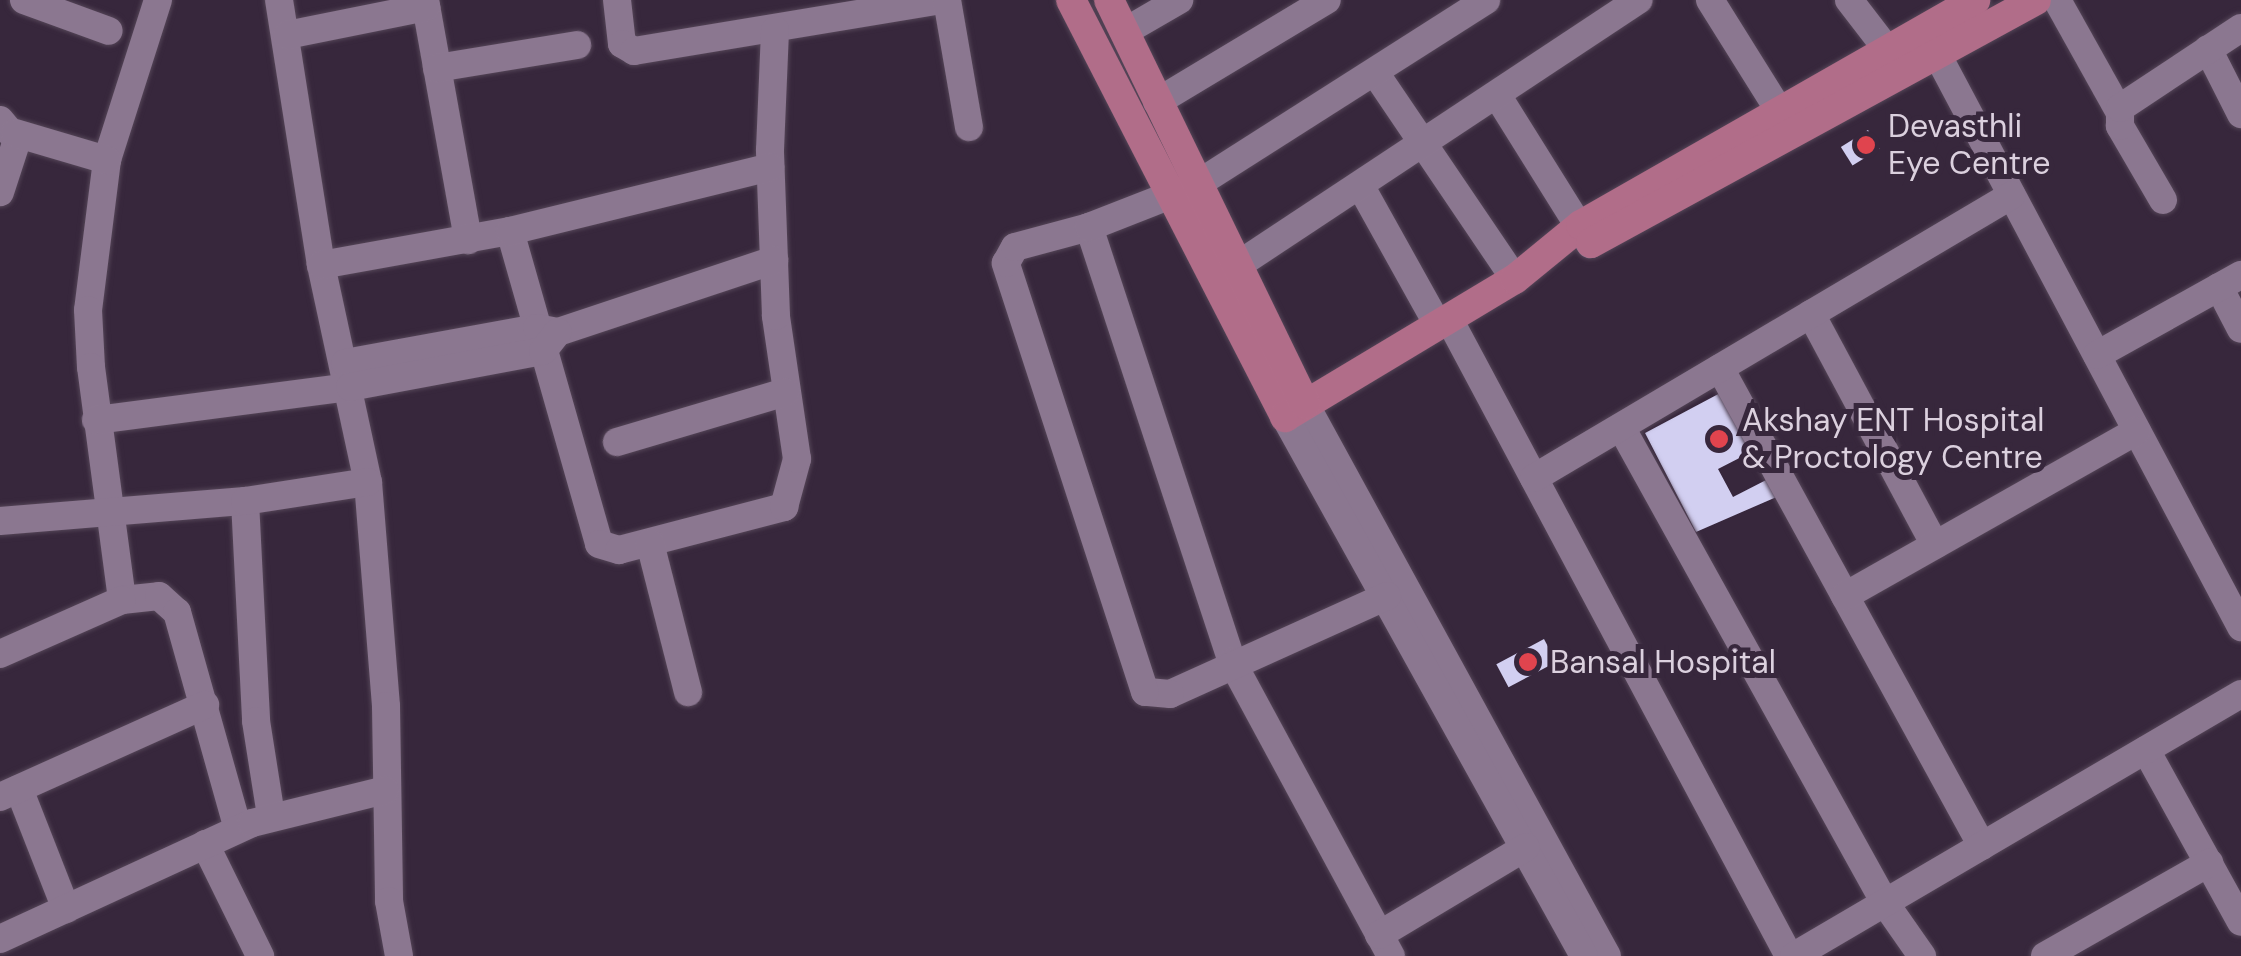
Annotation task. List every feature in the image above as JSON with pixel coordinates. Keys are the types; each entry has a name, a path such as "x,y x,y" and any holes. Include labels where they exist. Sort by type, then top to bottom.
{"main road":[{"path":"1071,0 1168,198 1296,410"},
{"path":"1109,0 1235,267 1296,410"},
{"path":"1578,238 2036,0"},
{"path":"1296,410 1780,112 1889,52 1957,4"}],"street":[{"path":"24,0 55,5 108,31"},
{"path":"119,583 106,512 88,310 107,160 158,0"},
{"path":"279,0 321,265 368,482 386,706 389,901 398,956"},
{"path":"617,0 622,44 630,50 944,0 969,127"},
{"path":"1124,32 1178,0"},
{"path":"1157,102 1327,0"},
{"path":"1387,596 1156,698 1142,687 1006,270 1015,246 1090,227 1196,185 1376,74 1486,0"},
{"path":"1235,267 1639,0"},
{"path":"1710,0 1780,112"},
{"path":"1848,0 1889,52"},
{"path":"2056,0 2119,112 2120,126 2163,200"},
{"path":"287,35 426,3 468,240"},
{"path":"510,231 546,337 599,544 619,550 784,506 797,459 786,392 770,168 793,26"},
{"path":"2119,112 2241,28"},
{"path":"437,68 577,45"},
{"path":"2208,49 2241,114"},
{"path":"1937,54 2241,627"},
{"path":"1376,74 1514,279"},
{"path":"1496,95 1578,238"},
{"path":"0,192 8,127 107,160"},
{"path":"321,265 510,231 770,168"},
{"path":"1360,185 1534,478 1792,956 2241,694"},
{"path":"1534,478 2012,195"},
{"path":"1090,227 1232,662 1385,945 1526,847"},
{"path":"96,420 546,337 774,260"},
{"path":"2097,355 2230,281 2241,329"},
{"path":"1811,314 1935,545"},
{"path":"1720,368 1982,846"},
{"path":"617,442 786,392"},
{"path":"1296,410 1387,596 1584,956"},
{"path":"1296,410 1607,956"},
{"path":"1621,427 1886,902 1922,956"},
{"path":"1845,596 2138,431"},
{"path":"0,521 245,501 368,482"},
{"path":"245,501 256,722 271,816"},
{"path":"650,542 688,692"},
{"path":"0,654 119,583"},
{"path":"119,583 169,602 183,625 238,829"},
{"path":"66,908 9,793 205,706"},
{"path":"2146,750 2241,922"},
{"path":"0,940 271,816 385,790"},
{"path":"205,844 260,956"},
{"path":"2044,956 2209,864"}],"building":[{"path":"1868,130 1880,149 1853,166 1841,147"},
{"path":"1724,391 1755,450 1718,469 1733,497 1772,477 1781,495 1696,532 1645,433"},
{"path":"1544,639 1556,662 1509,687 1496,664"}],"place":[{"name":"Devasthli Eye Centre","path":"1866,145"},
{"name":"Akshay ENT Hospital & Proctology Centre","path":"1719,439"},
{"name":"Bansal Hospital","path":"1528,662"}]}
